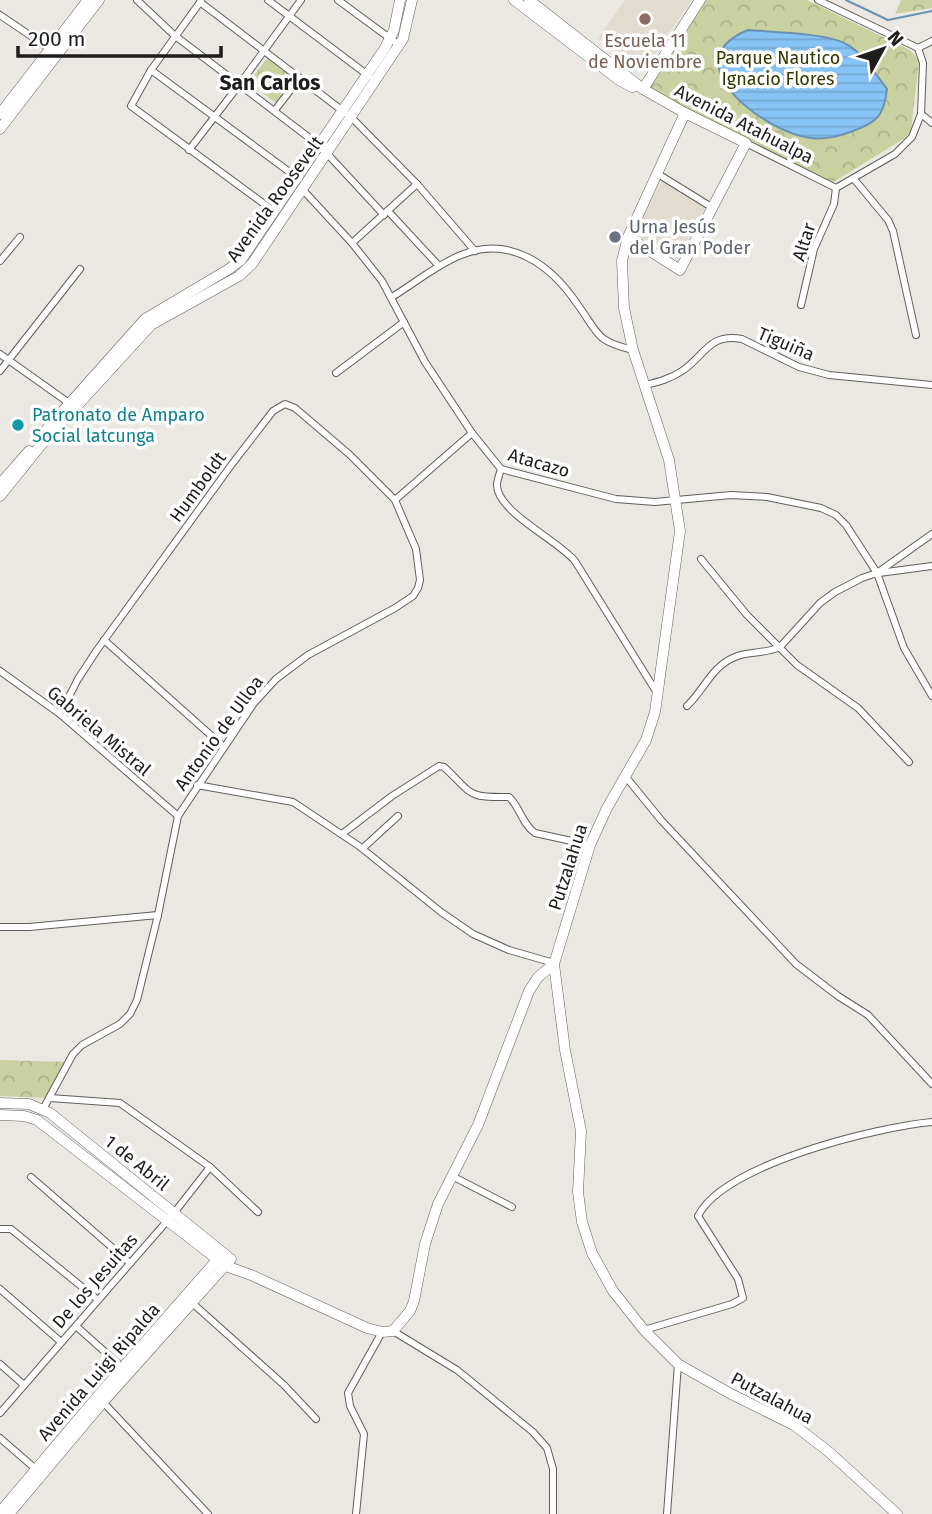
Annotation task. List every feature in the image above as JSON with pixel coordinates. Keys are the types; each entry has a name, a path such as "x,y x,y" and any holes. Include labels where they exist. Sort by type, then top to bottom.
{"street":[{"path":"1,121 54,51 88,0"},
{"path":"54,51 99,0"},
{"path":"137,0 174,35 275,110 323,150 439,266"},
{"path":"268,0 367,74 374,83"},
{"path":"189,150 301,0"},
{"path":"338,0 399,45"},
{"name":"Avenida Roosevelt","path":"0,496 41,445 151,325 240,276 252,264 390,38 400,0"},
{"name":"Avenida Roosevelt","path":"323,150 352,118 403,39 412,0"},
{"name":"Avenida Atahualpa","path":"514,0 619,80 640,88"},
{"name":"Avenida Atahualpa","path":"529,0 640,88 836,188"},
{"path":"640,88 700,0"},
{"path":"818,0 918,48 923,63 921,114 912,137 904,146 836,188"},
{"path":"275,212 131,106 174,35 201,1 352,118 417,184 475,251"},
{"path":"0,15 54,51"},
{"path":"918,48 932,41"},
{"name":"Atacazo","path":"151,70 303,184 392,297 425,362 472,433 501,469 616,499 655,502 731,495 767,497 821,508 836,515 846,525 877,573 904,648 932,696"},
{"path":"275,110 300,78"},
{"name":"Putzalahua","path":"685,113 628,237 622,261 624,308 633,350 669,460 680,531 655,712 646,740 607,807 590,845 554,964 565,1050 581,1131 578,1192 582,1222 592,1253 613,1291 644,1330 678,1364 794,1425 829,1452 897,1514"},
{"path":"921,114 932,123"},
{"path":"628,237 680,270 746,143"},
{"path":"658,174 713,208"},
{"path":"854,179 888,220 893,231 916,335"},
{"name":"Avenida Roosevelt","path":"0,484 145,319 242,260 275,212 303,184"},
{"path":"352,243 417,184"},
{"name":"Altar","path":"801,305 814,249 834,204 836,188"},
{"path":"0,261 20,237"},
{"path":"392,297 462,254 500,248 542,264 578,304 602,340 633,350"},
{"path":"0,371 80,269"},
{"path":"336,373 404,322"},
{"name":"Tiguiña","path":"645,385 677,374 715,342 721,338 732,337 799,367 829,375 932,385"},
{"path":"0,354 69,403"},
{"name":"Humboldt","path":"60,714 78,679 104,640 273,411 285,404 295,408 349,454 395,500"},
{"path":"395,500 472,433"},
{"path":"501,469 496,486 502,500 519,517 561,547 575,561 657,693"},
{"name":"Antonio de Ulloa","path":"37,1120 74,1054 82,1045 120,1024 130,1014 137,1000 158,915 178,816 254,703 276,679 308,655 395,608 413,596 418,588 420,580 416,549 395,500"},
{"path":"877,573 932,534"},
{"path":"701,559 740,608 797,665 858,708 909,762"},
{"path":"687,706 712,675 731,658 772,651 779,647 820,603 835,592 877,573 932,566"},
{"path":"104,640 224,747"},
{"name":"Gabriela Mistral","path":"0,671 60,714 178,816"},
{"path":"342,834 392,796 439,766 444,767 476,797 509,797 528,829 535,833 590,845"},
{"path":"626,777 661,820 796,964 838,996 868,1014 932,1084"},
{"path":"197,785 278,798 293,803 363,848 441,912 473,934 509,950 554,964"},
{"path":"363,848 398,816"},
{"path":"0,927 29,927 158,915"},
{"path":"356,1514 364,1434 350,1406 348,1394 388,1331 410,1311 431,1224 483,1114 529,991 538,977 554,964"},
{"path":"50,1098 120,1102 210,1167 258,1212"},
{"name":"1 de Abril","path":"0,1103 29,1104 43,1109 170,1217"},
{"name":"1 de Abril","path":"0,1115 24,1116 37,1120 242,1272 367,1328 388,1331 457,1370 533,1432 547,1448 553,1469 553,1514"},
{"path":"644,1330 732,1304 743,1298 738,1279 698,1216 703,1206 726,1188 744,1176 810,1149 910,1124 932,1122"},
{"name":"De los Jesuitas","path":"0,1413 210,1167"},
{"path":"452,1176 512,1207"},
{"path":"31,1177 130,1263"},
{"path":"0,1229 11,1229 97,1300"},
{"name":"Avenida Luigi Ripalda","path":"9,1514 38,1472 224,1259"},
{"path":"0,1289 61,1342"},
{"path":"189,1300 284,1385 316,1419"},
{"path":"76,1326 126,1371"},
{"path":"0,1364 24,1385"},
{"path":"667,1514 678,1364"},
{"name":"Avenida Luigi Ripalda","path":"0,1512 103,1402 126,1371"},
{"path":"103,1402 208,1514"},
{"path":"0,1437 38,1472"}],"shaded area":[{"name":"Escuela 11 de Noviembre","path":"625,0 692,0 643,71 598,38"},
{"path":"663,179 707,204 677,259 633,235"}],"green space":[{"name":"Parque Nautico Ignacio Flores","path":"706,0 807,0 910,50 919,60 911,131 905,138 832,183 648,88"},
{"path":"901,0 932,0 932,8 895,14"},
{"path":"268,57 295,78 276,103 249,82"},
{"path":"0,1060 69,1062 50,1098 0,1096"}],"water":[{"name":"Parque Nautico Ignacio Flores","path":"748,30 826,37 852,47 887,89 882,111 868,124 827,138 811,138 771,124 733,94 722,77 719,60 726,44"}],"waterway":[{"path":"846,0 888,20 932,11"}],"place":[{"name":"Escuela 11 de Noviembre","path":"645,19"},
{"name":"Urna Jesús del Gran Poder","path":"615,237"},
{"name":"Patronato de Amparo Social latcunga","path":"18,425"}],"district":[{"name":"San Carlos","path":"270,83"}]}
